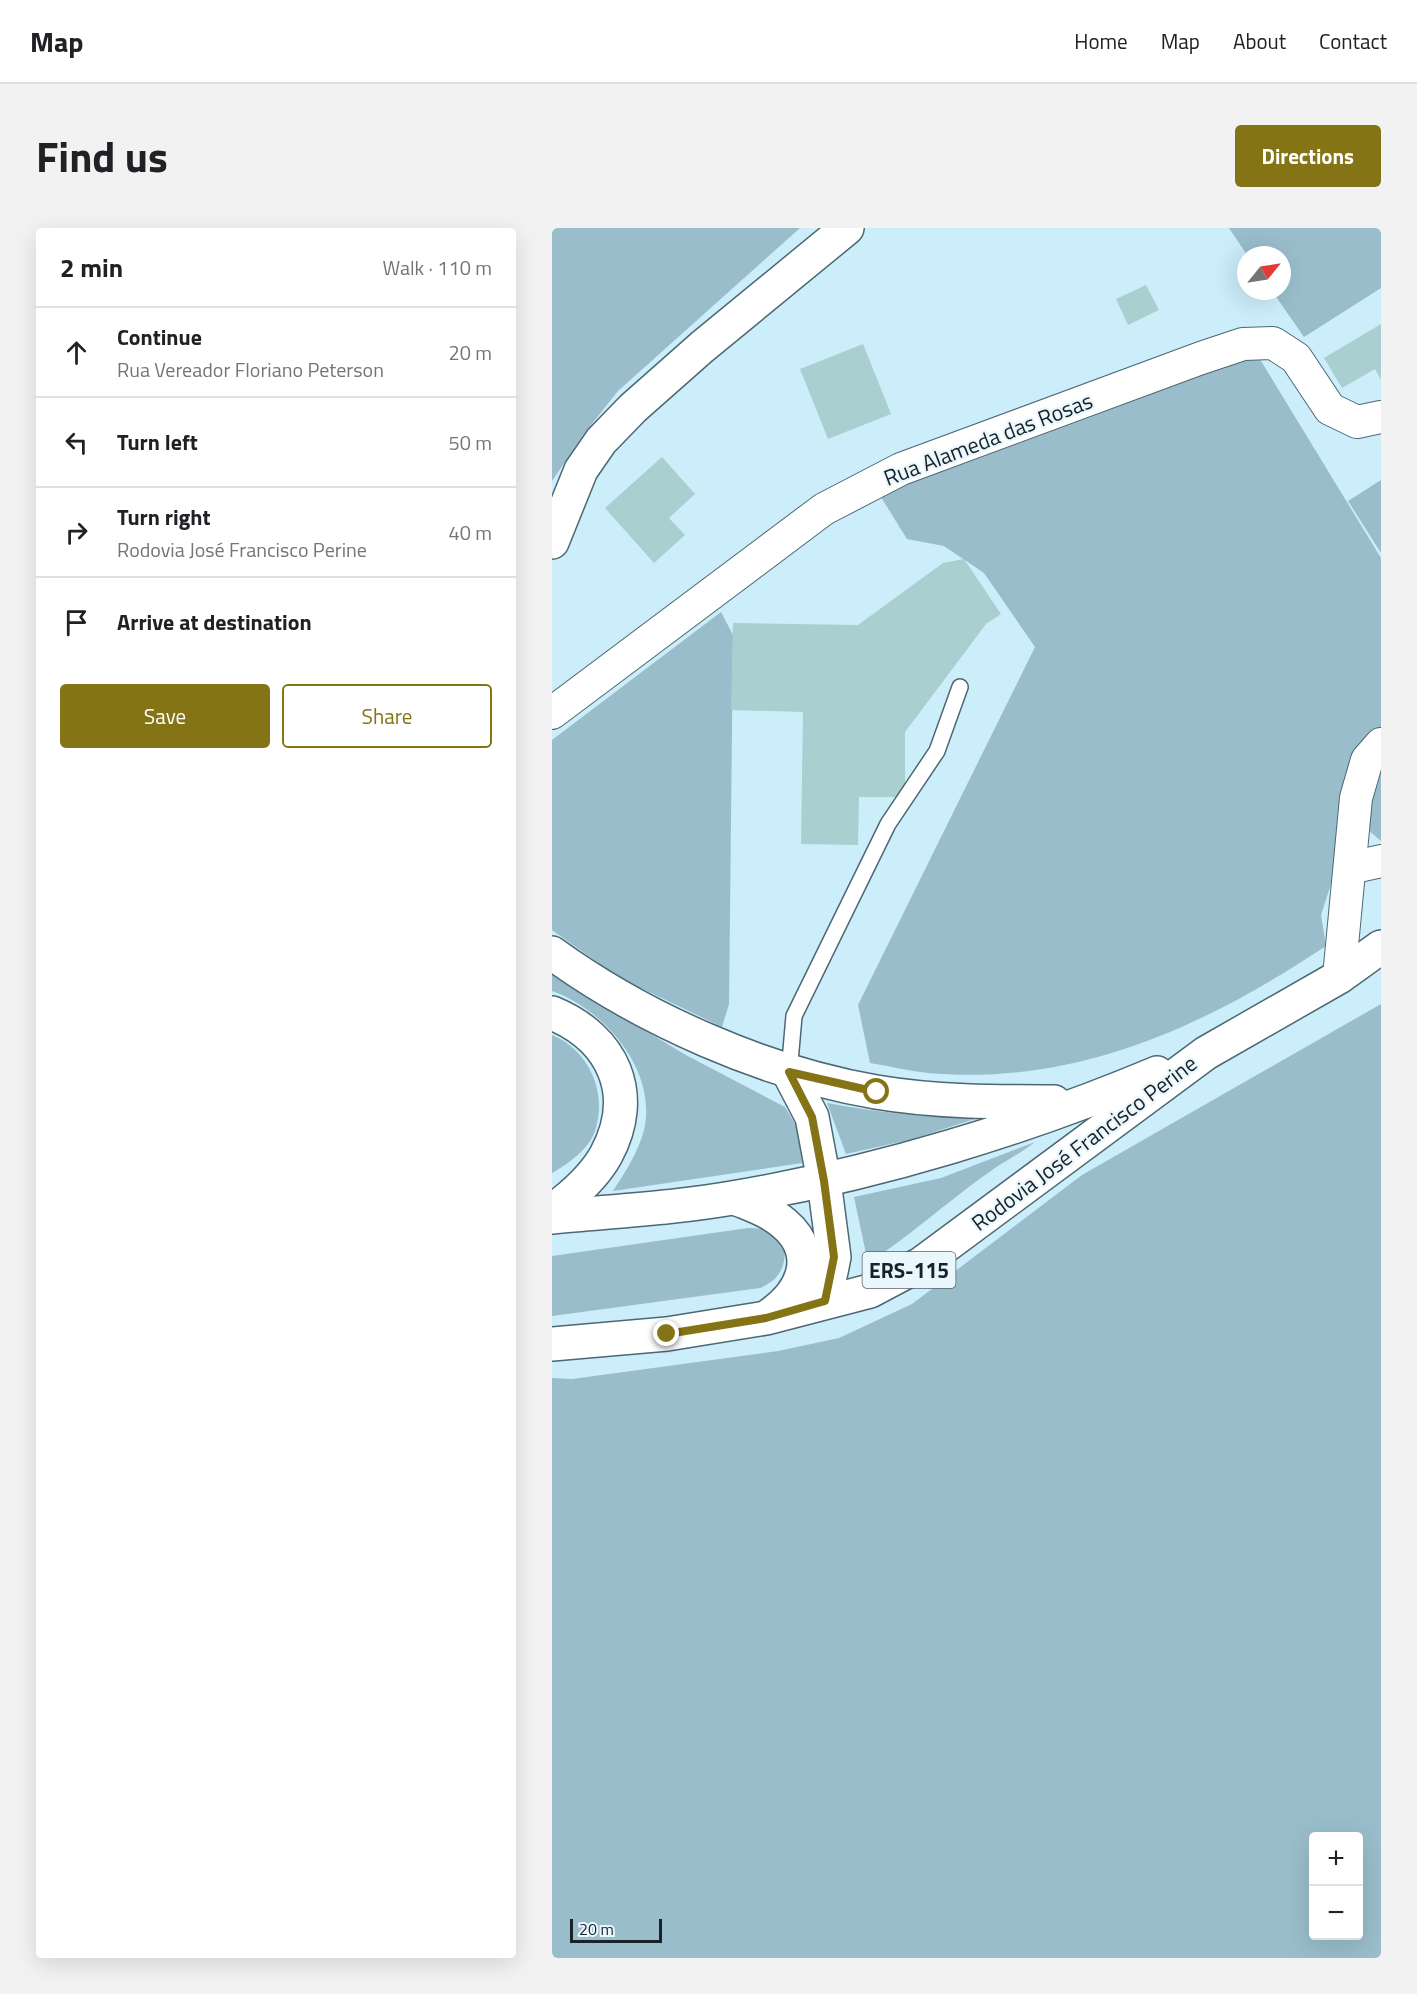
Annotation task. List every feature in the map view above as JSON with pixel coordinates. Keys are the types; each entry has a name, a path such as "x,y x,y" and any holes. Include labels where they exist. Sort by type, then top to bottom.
{"main road":[{"path":"552,542 581,470 601,441 633,408 702,347 847,228"},
{"name":"Rodovia José Francisco Perine","path":"552,1344 667,1334 766,1318 870,1291 921,1264 1206,1053 1339,977 1381,946"},
{"path":"552,953 594,983 706,1039 789,1072 877,1092 961,1101 1083,1102"},
{"path":"552,1012 593,1038 610,1058 619,1080 621,1104 607,1155 565,1194 552,1211"},
{"name":"Rodovia José Francisco Perine","path":"552,1217 735,1197 824,1181 920,1155 1083,1102 1206,1053"},
{"path":"789,1072 812,1117 824,1181 834,1257 825,1301"},
{"path":"735,1197 778,1218 799,1242 804,1259 800,1283 795,1294 766,1318"}],"street":[{"name":"Rua Alameda das Rosas","path":"552,713 824,509 901,469 1201,358 1243,344 1273,343 1296,358 1330,409 1357,422 1381,417"},
{"path":"1339,977 1356,798 1367,760 1381,744"},
{"path":"1350,868 1381,861"}],"lane":[{"path":"789,1072 794,1016 888,824 937,751 960,687"}],"shaded area":[{"path":"552,228 800,228 618,391 583,435 552,481"},
{"path":"1229,228 1381,228 1381,288 1304,337 1278,300 1291,300 1291,246 1241,246"},
{"path":"1246,351 1258,356 1381,558 1381,729 1321,915 1326,946 1234,1001 1186,1025 1088,1060 1036,1070 983,1075 928,1073 870,1063 858,1005 1035,647 984,573 944,546 907,539 879,494"},
{"path":"1381,480 1381,553 1348,501"},
{"path":"721,612 733,635 729,1004 722,1027 618,977 552,930 552,740"},
{"path":"1381,759 1381,841 1367,829 1375,766"},
{"path":"552,974 684,1054 785,1107 798,1129 802,1163 613,1191 635,1154 644,1130 646,1108 643,1086 635,1065 623,1045 608,1027 590,1012 552,991"},
{"path":"1381,1004 1381,1958 552,1958 552,1378 572,1379 778,1351 839,1338 912,1304 1082,1175"},
{"path":"552,1035 576,1051 585,1062 597,1088 599,1102 598,1117 592,1138 571,1161 552,1173"},
{"path":"827,1103 902,1114 978,1118 909,1140 846,1154"},
{"path":"1035,1142 988,1173 899,1242 868,1263 854,1197 941,1178"},
{"path":"748,1228 767,1229 785,1248 784,1262 780,1272 767,1285 760,1288 552,1316 552,1256"}],"building":[{"path":"1146,285 1159,310 1128,325 1116,299"},
{"path":"1381,324 1381,380 1375,369 1342,388 1324,358"},
{"path":"863,344 891,414 828,439 800,369"},
{"path":"662,457 695,494 669,518 685,535 654,563 605,508"},
{"path":"964,559 1001,614 986,624 905,732 905,797 859,797 858,845 801,844 803,712 731,710 733,623 858,625 943,563"}],"route":[{"path":"667,1334 766,1318 825,1301 834,1257 824,1181 812,1117 789,1072 877,1092"}]}
